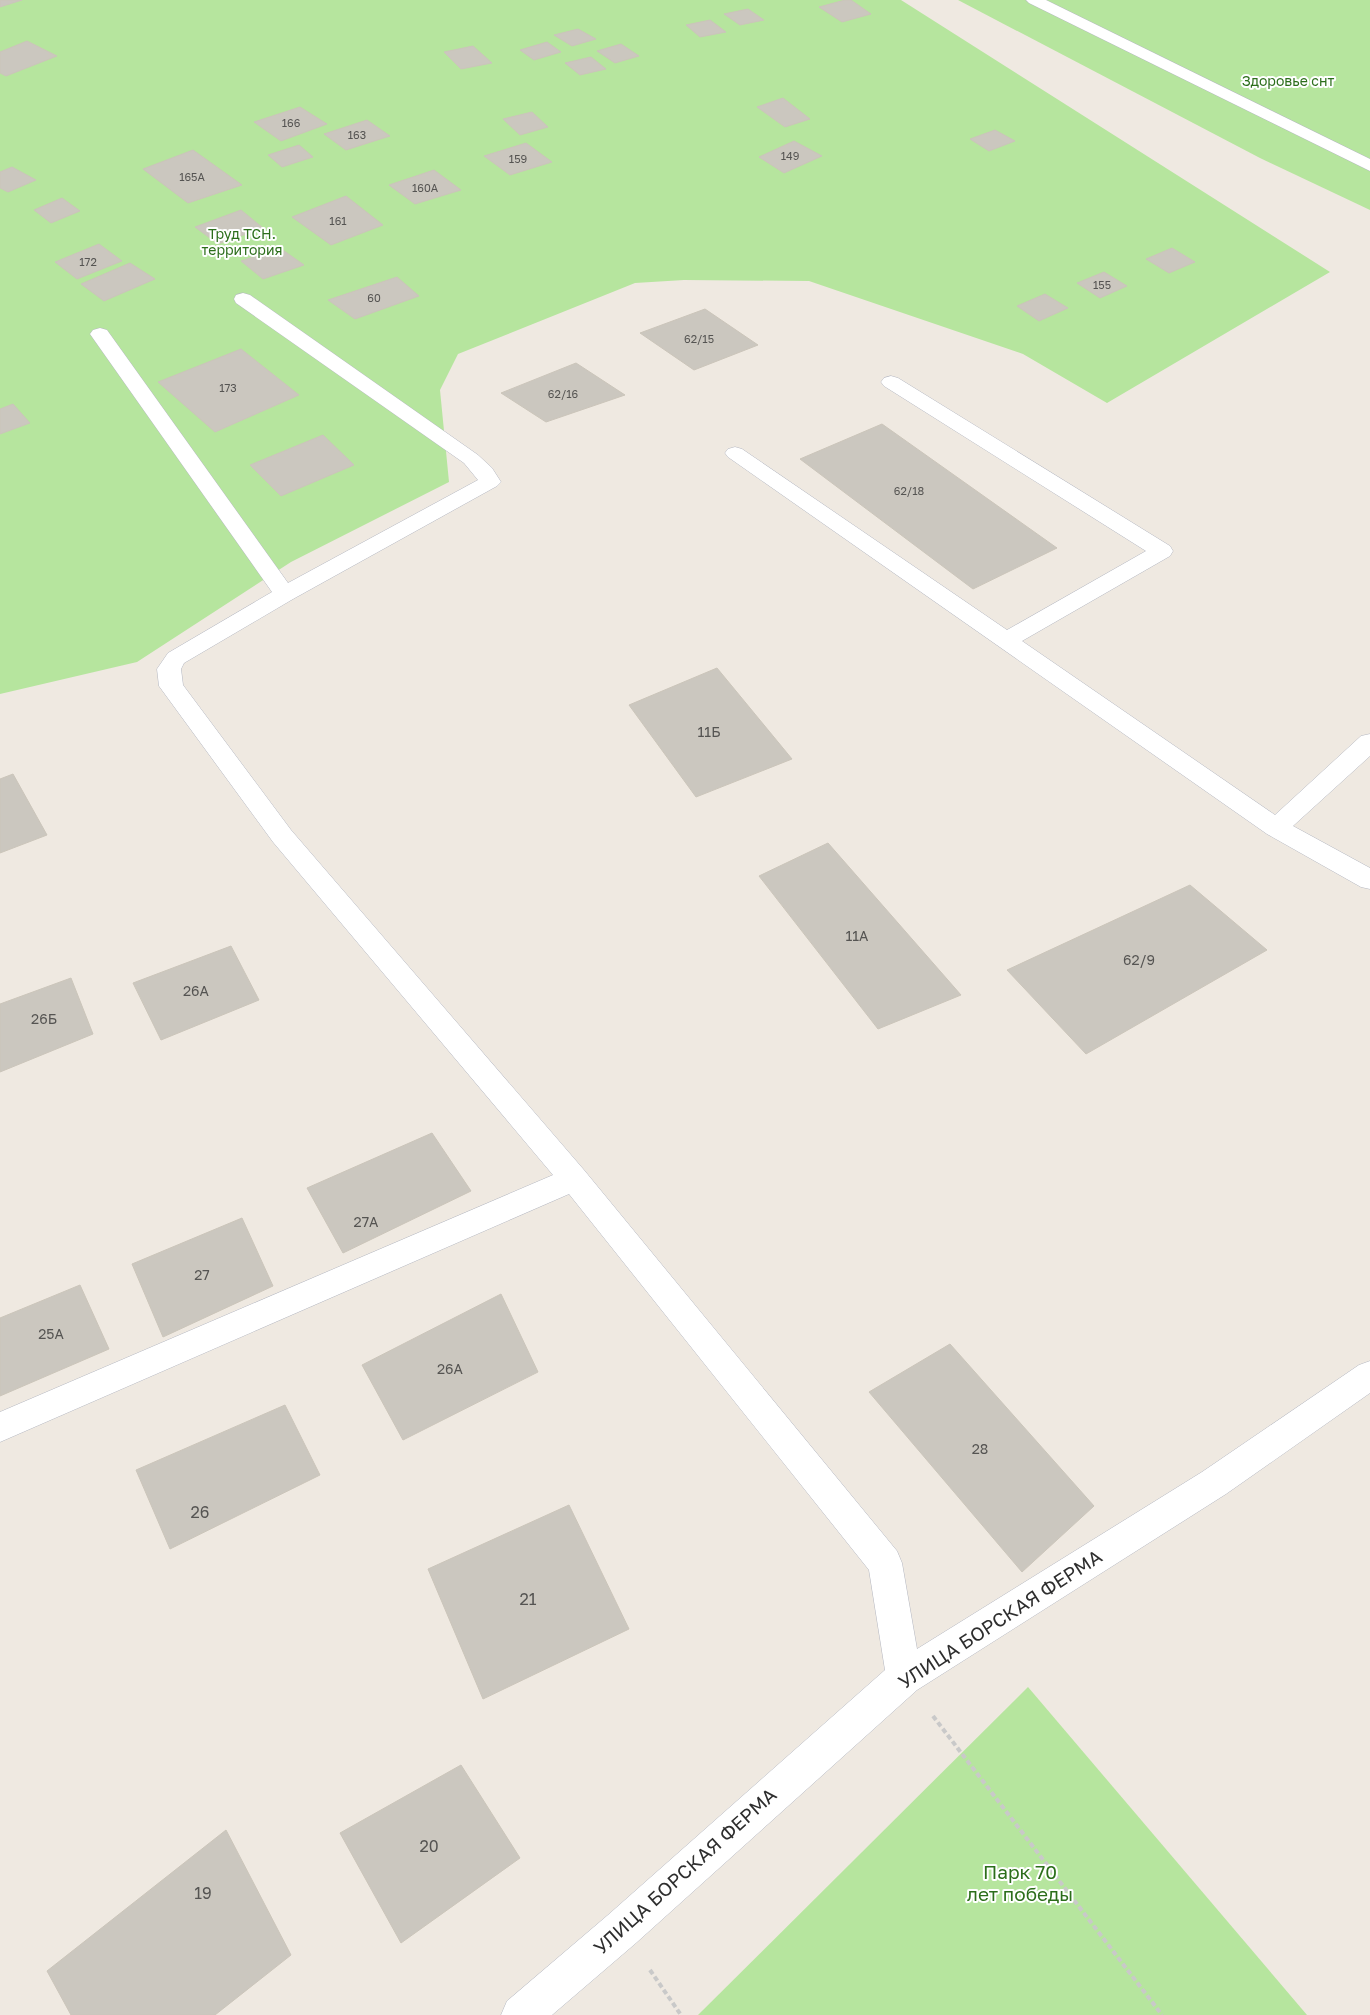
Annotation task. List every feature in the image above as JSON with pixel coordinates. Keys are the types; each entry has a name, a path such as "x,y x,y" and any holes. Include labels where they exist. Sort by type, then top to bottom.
{"street":[{"path":"1034,0 1370,166"},
{"path":"243,299 471,459 485,472 490,482 285,594 176,658 170,669 171,686 282,836 574,1179 885,1563 904,1677"},
{"path":"100,334 285,594"},
{"path":"891,382 1162,551 1005,641"},
{"path":"735,454 1276,828 1370,880"},
{"path":"1276,828 1370,742"},
{"path":"0,1427 574,1179"},
{"name":"УЛИЦА БОРСКАЯ ФЕРМА","path":"521,2015 637,1915 904,1677 1214,1484 1370,1375"}],"path":[{"path":"904,1677 1162,2015"}],"green space":[{"name":"Труд ТСН. территория","path":"0,0 901,0 1330,272 1107,403 1023,354 809,281 684,280 635,283 458,354 440,390 449,482 291,562 137,662 0,694"},
{"name":"Здоровье снт","path":"958,0 1370,0 1370,210 1260,158"},
{"name":"Парк 70 лет победы","path":"1028,1687 1307,2015 698,2015"}],"building":[{"path":"0,0 22,0 0,7"},
{"path":"851,0 871,14 842,22 819,7"},
{"path":"748,9 764,20 740,25 724,14"},
{"path":"710,20 726,32 700,37 686,25"},
{"path":"578,29 596,39 572,46 554,35"},
{"path":"27,41 57,56 6,76 0,73 0,52"},
{"path":"547,42 561,52 534,60 520,50"},
{"path":"621,44 639,56 615,63 597,51"},
{"path":"473,46 492,63 461,69 444,52"},
{"path":"591,57 606,69 580,75 565,63"},
{"path":"783,98 810,119 785,127 757,107"},
{"path":"300,107 327,124 281,141 254,122"},
{"path":"532,112 548,127 520,135 503,119"},
{"path":"367,120 390,136 346,150 324,134"},
{"path":"995,130 1015,141 989,151 970,139"},
{"path":"794,141 822,156 784,173 759,157"},
{"path":"526,143 552,162 510,175 484,156"},
{"path":"299,145 313,157 282,167 268,155"},
{"path":"193,150 242,185 188,203 143,169"},
{"path":"12,167 36,180 8,192 0,188 0,172"},
{"path":"434,170 461,190 415,204 389,185"},
{"path":"346,196 383,225 331,245 292,217"},
{"path":"62,198 80,211 51,223 34,210"},
{"path":"241,210 263,228 218,244 195,227"},
{"path":"99,244 122,261 77,279 55,262"},
{"path":"280,248 304,265 263,279 241,261"},
{"path":"1172,248 1195,262 1169,273 1146,259"},
{"path":"130,263 155,279 104,301 81,284"},
{"path":"1104,272 1127,286 1100,298 1077,283"},
{"path":"397,277 419,296 355,319 328,300"},
{"path":"1045,294 1068,308 1039,321 1017,306"},
{"path":"705,309 758,345 694,370 640,333"},
{"path":"241,349 299,395 215,432 158,382"},
{"path":"576,363 625,395 546,422 501,393"},
{"path":"13,404 30,423 0,434 0,409"},
{"path":"882,424 1057,548 973,589 800,459"},
{"path":"323,435 354,465 281,496 250,465"},
{"path":"717,668 792,759 696,797 629,705"},
{"path":"13,774 47,835 0,853 0,779"},
{"path":"828,843 961,995 878,1029 759,876"},
{"path":"1190,885 1267,950 1086,1054 1007,970"},
{"path":"231,946 259,1000 161,1040 133,983"},
{"path":"71,978 93,1034 0,1072 0,1004"},
{"path":"432,1133 471,1191 343,1253 307,1188"},
{"path":"242,1218 273,1286 163,1337 132,1264"},
{"path":"80,1285 109,1349 0,1396 0,1318"},
{"path":"501,1294 538,1372 403,1440 362,1365"},
{"path":"950,1344 1094,1506 1022,1572 869,1392"},
{"path":"285,1405 320,1475 170,1549 136,1470"},
{"path":"569,1505 629,1629 483,1699 428,1569"},
{"path":"461,1765 520,1858 401,1943 340,1833"},
{"path":"226,1830 291,1955 215,2015 71,2015 47,1971"}]}
